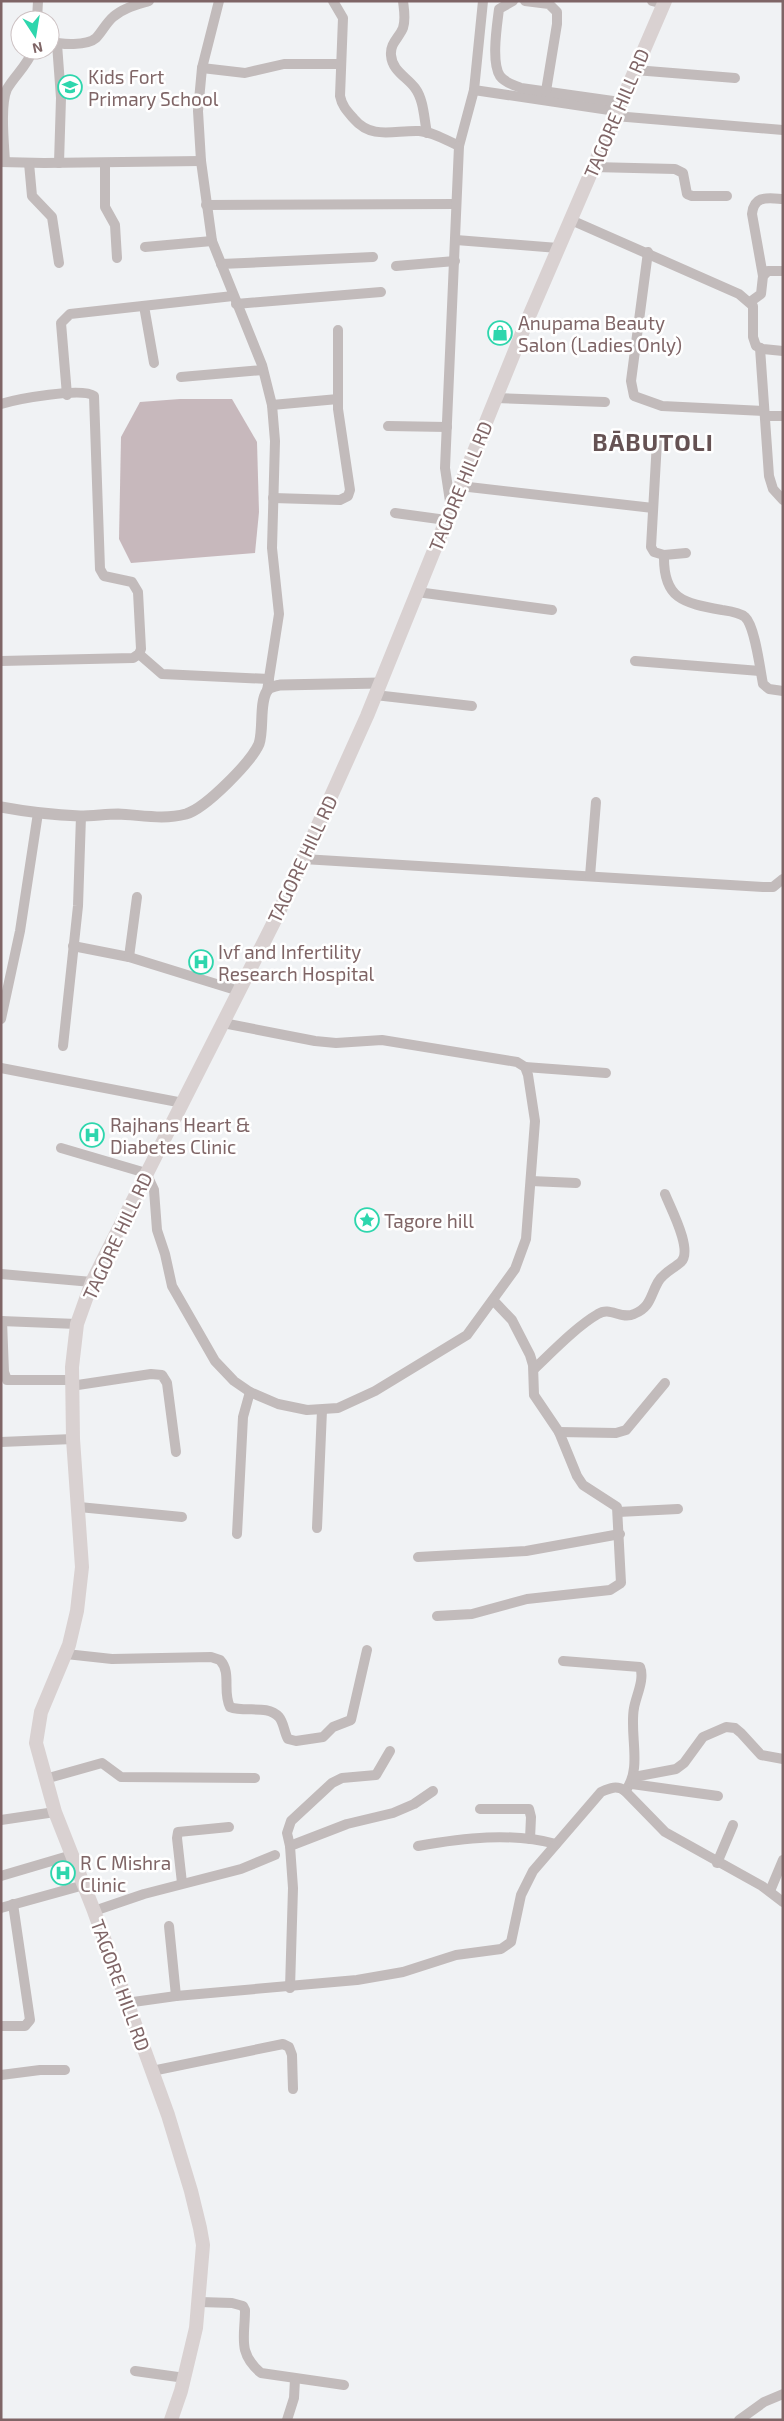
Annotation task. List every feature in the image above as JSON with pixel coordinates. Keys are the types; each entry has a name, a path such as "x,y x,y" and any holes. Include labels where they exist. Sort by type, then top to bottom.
{"main road":[{"name":"TAGORE HILL RD","path":"171,2420 185,2378 200,2302 203,2245 200,2228 180,2154 152,2070 94,1911 55,1812 36,1743 41,1712 66,1654 78,1611 82,1567 71,1383 78,1324 92,1282 239,991 303,859 378,689 495,398 635,70 660,2"}],"street":[{"path":"60,43 90,42 121,11 149,1"},
{"path":"1,807 38,814 81,816 117,814 170,816 186,814 201,808 256,749 260,742 279,614 272,548 275,440 272,405 263,370 212,241 206,204 198,111 202,68 220,1"},
{"path":"333,1 342,18 340,64 340,96 342,106 360,126 369,131 427,133 459,146"},
{"path":"402,1 405,22 392,44 390,54 392,63 398,72 415,88 420,98 427,133"},
{"path":"395,514 448,514 445,468 459,146 474,90 483,1"},
{"path":"512,1 499,9 495,59 500,76 506,82 521,88 546,91 617,110"},
{"path":"524,1 550,4 557,12 557,24 546,91"},
{"path":"28,60 7,88 3,101 3,162 105,163 201,161"},
{"path":"56,60 61,98 59,163"},
{"path":"202,68 245,73 284,64 340,64"},
{"path":"635,70 735,78"},
{"path":"474,90 783,130"},
{"path":"29,163 32,196 52,217 59,264"},
{"path":"105,163 105,207 115,225 117,258"},
{"path":"593,167 675,169 683,173 687,194 692,196 727,196"},
{"path":"750,302 761,294 763,276 752,214 753,204 758,200 783,199"},
{"path":"206,204 456,204"},
{"path":"571,220 648,252 750,302 755,312 752,337 756,346 783,351"},
{"path":"456,240 558,248"},
{"path":"145,248 212,241"},
{"path":"648,252 631,381 634,396 662,406 783,416"},
{"path":"221,264 373,257"},
{"path":"396,266 455,261"},
{"path":"763,276 768,271 783,270"},
{"path":"67,395 61,322 70,314 144,306 381,292"},
{"path":"144,306 154,363"},
{"path":"273,498 340,500 348,496 350,490 338,399 338,330"},
{"path":"760,348 769,476 773,489 783,500"},
{"path":"181,378 263,370"},
{"path":"1,404 31,396 67,395 84,392 94,396 98,561 104,576 132,582 135,585 138,592 141,649 139,654 133,658 1,660"},
{"path":"495,398 606,402"},
{"path":"272,405 338,399"},
{"path":"388,426 447,427"},
{"path":"657,441 651,547 654,552 664,555 686,553"},
{"path":"460,486 653,508"},
{"path":"664,555 666,582 674,593 698,606 735,612 744,616 750,625 763,684 769,689 783,691"},
{"path":"417,592 552,610"},
{"path":"139,654 162,674 268,685 378,689 472,706"},
{"path":"635,661 760,672"},
{"path":"590,876 596,802"},
{"path":"1,1019 20,931 38,814"},
{"path":"63,1046 79,883 81,816"},
{"path":"303,859 763,887 773,887 783,879"},
{"path":"129,957 137,897"},
{"path":"74,946 129,957 239,991"},
{"path":"223,1023 315,1041 336,1043 382,1040 517,1062 525,1067 606,1073"},
{"path":"61,1148 146,1174 154,1190 157,1230 174,1292 215,1361 234,1381 250,1392 278,1404 308,1410 338,1408 362,1399 467,1335 515,1269 526,1239 535,1120 532,1086 525,1067"},
{"path":"1,1068 182,1103"},
{"path":"531,1181 576,1183"},
{"path":"534,1369 596,1315 609,1311 625,1316 632,1315 643,1309 652,1299 660,1278 683,1260 685,1251 684,1240 665,1194"},
{"path":"1,1274 92,1282"},
{"path":"437,1616 472,1614 527,1599 610,1590 621,1583 620,1534 618,1512 614,1503 583,1485 559,1432 534,1395 534,1369 530,1355 512,1320 492,1300"},
{"path":"78,1324 2,1321 4,1372 7,1380 71,1383 151,1374 162,1375 167,1383 176,1452"},
{"path":"559,1432 616,1433 626,1430 665,1383"},
{"path":"237,1534 243,1417 250,1392"},
{"path":"318,1528 322,1410"},
{"path":"1,1442 73,1439"},
{"path":"79,1507 182,1517"},
{"path":"618,1512 678,1509"},
{"path":"418,1557 526,1551 620,1534"},
{"path":"66,1654 112,1659 212,1657 220,1660 226,1672 226,1700 230,1707 264,1710 273,1713 280,1718 288,1739 296,1741 322,1737 333,1727 351,1720 367,1650"},
{"path":"563,1662 640,1667 642,1676 632,1720 630,1784 665,1832 717,1863 770,1891 783,1902"},
{"path":"126,2003 176,1996 290,1988 390,1975 456,1955 501,1949 511,1942 525,1884 532,1871 601,1792 676,1769 684,1763 703,1736 726,1728 735,1728 761,1755 783,1759"},
{"path":"290,1988 293,1888 287,1832 291,1821 337,1780 376,1774 390,1751"},
{"path":"45,1779 99,1763 108,1766 121,1778 255,1778"},
{"path":"630,1784 718,1796"},
{"path":"290,1846 347,1824 393,1813 414,1804 433,1791"},
{"path":"480,1809 528,1809 531,1817 530,1839"},
{"path":"1,1820 55,1812"},
{"path":"717,1863 733,1824"},
{"path":"182,1883 178,1832 229,1827"},
{"path":"418,1846 463,1839 530,1839 556,1844"},
{"path":"1,1876 72,1855"},
{"path":"94,1911 182,1883 241,1868 275,1855"},
{"path":"770,1891 783,1860"},
{"path":"1,1908 84,1885"},
{"path":"1,2026 25,2026 30,2020 13,1904"},
{"path":"169,1926 176,1996"},
{"path":"152,2070 283,2044 287,2045 291,2050 293,2089"},
{"path":"1,2075 40,2070 66,2070"},
{"path":"200,2302 232,2303 243,2306 245,2310 242,2342 246,2355 260,2373 344,2385"},
{"path":"135,2371 185,2378"},
{"path":"287,2420 294,2398 295,2379"},
{"path":"739,2420 764,2402 783,2394"}],"shaded area":[{"path":"180,399 232,399 257,442 259,512 255,553 131,563 119,539 121,437 140,402"}],"place":[{"name":"Kids Fort Primary School","path":"70,87"},
{"name":"Anupama Beauty Salon (Ladies Only)","path":"500,333"},
{"name":"Ivf and Infertility Research Hospital","path":"201,962"},
{"name":"Rajhans Heart & Diabetes Clinic","path":"92,1135"},
{"name":"Tagore hill","path":"367,1220"},
{"name":"R C Mishra Clinic","path":"63,1873"}],"district":[{"name":"BĀBUTOLI","path":"653,441"}]}
